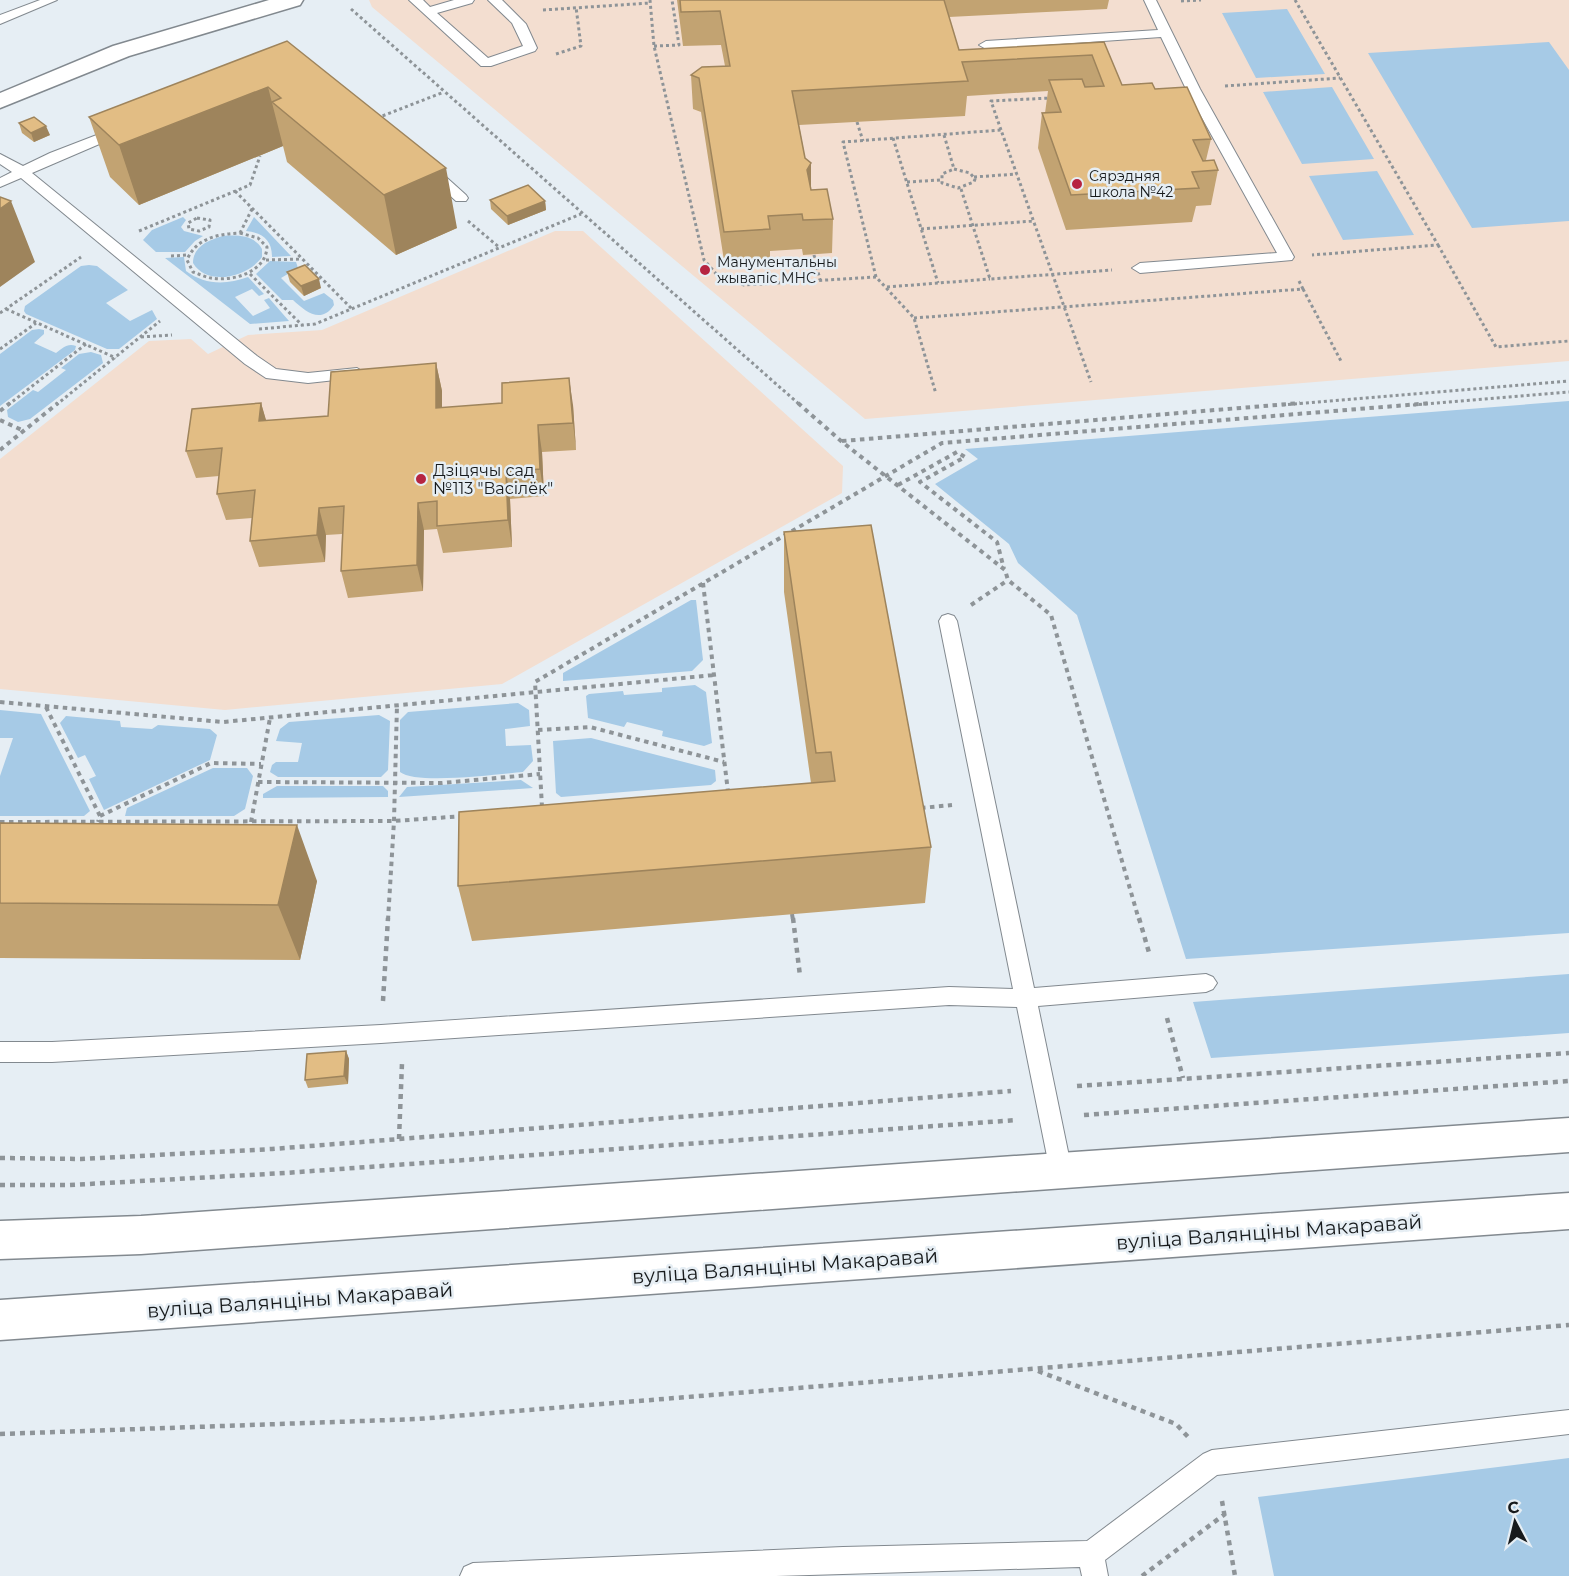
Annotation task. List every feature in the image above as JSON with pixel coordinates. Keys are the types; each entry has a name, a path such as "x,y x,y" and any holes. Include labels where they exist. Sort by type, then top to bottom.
{"street":[{"path":"0,101 121,51 292,0"},
{"path":"0,1240 153,1234 1569,1135"},
{"name":"вуліца Валянціны Макаравай","path":"0,1320 1569,1211"}],"lane":[{"path":"0,20 51,0"},
{"path":"416,0 486,63 530,48 528,38 516,18 494,0"},
{"path":"428,11 468,0"},
{"path":"1140,268 1287,257 1192,89 1150,0"},
{"path":"986,45 1166,33"},
{"path":"374,119 461,198"},
{"path":"0,183 21,171 132,126"},
{"path":"0,159 21,171 251,360 272,374 308,378 378,372"},
{"path":"948,621 1061,1171"},
{"path":"0,1052 52,1052 369,1034 949,996 1025,998 1206,983"},
{"path":"473,1576 843,1560 1093,1565 1212,1463 1569,1422"}],"path":[{"path":"562,0 563,8"},
{"path":"654,46 679,45 672,0"},
{"path":"1294,0 1496,347 1569,341"},
{"path":"542,10 650,1 654,46 704,260 718,276 744,285 876,277"},
{"path":"351,9 581,214 842,441 1005,570"},
{"path":"1192,89 1340,78"},
{"path":"374,119 444,92"},
{"path":"1050,98 991,101 1091,382"},
{"path":"856,122 863,141"},
{"path":"936,394 914,318 876,277 843,142 1000,130"},
{"path":"944,135 954,168"},
{"path":"893,138 938,283"},
{"path":"137,231 250,185 260,156"},
{"path":"940,180 945,171 954,168 966,170 974,177 1017,174"},
{"path":"907,182 940,180 950,188 961,189 971,185 974,177"},
{"path":"961,189 990,279"},
{"path":"235,191 352,309"},
{"path":"240,232 252,209"},
{"path":"186,211 193,219"},
{"path":"258,328 315,324 581,214"},
{"path":"201,217 210,220 209,226 203,230 189,229 188,223 193,219 201,217"},
{"path":"921,229 1034,221"},
{"path":"203,230 210,237"},
{"path":"240,232 258,237 268,249 265,260 249,273 220,280 209,279 193,272 189,267 188,255 194,247 210,237 240,232"},
{"path":"1342,363 1287,257 1438,245"},
{"path":"0,313 88,252"},
{"path":"814,255 820,280"},
{"path":"265,260 302,259"},
{"path":"887,287 1140,268"},
{"path":"249,273 303,325"},
{"path":"914,318 1303,289"},
{"path":"6,309 116,358"},
{"path":"0,450 116,358 167,314"},
{"path":"0,349 36,323"},
{"path":"140,337 181,334"},
{"path":"0,411 86,344"},
{"path":"842,441 1569,381"},
{"path":"1514,386 1521,396"},
{"path":"553,808 542,809 535,682 942,443 1569,392"},
{"path":"1340,400 1346,410"},
{"path":"1254,407 1259,417"},
{"path":"1163,415 1167,425"},
{"path":"0,420 24,431"},
{"path":"1079,422 1082,431"},
{"path":"939,433 942,443"},
{"path":"897,484 957,452 964,457 920,482 997,542 1008,580 1051,615 1183,1078"},
{"path":"703,584 728,793"},
{"path":"0,702 223,722 714,675"},
{"path":"383,1006 394,821 397,705"},
{"path":"46,706 100,816 98,822"},
{"path":"251,822 270,718"},
{"path":"538,730 590,727 724,762"},
{"path":"100,816 211,763 261,764"},
{"path":"258,782 442,783 540,774"},
{"path":"716,794 728,793 737,798"},
{"path":"920,808 955,805"},
{"path":"0,822 394,821 474,815"},
{"path":"792,914 800,976"},
{"path":"1065,1087 1569,1053"},
{"path":"391,1064 402,1063 399,1140"},
{"path":"1072,1116 1569,1082"},
{"path":"0,1158 81,1159 399,1140 1015,1090"},
{"path":"0,1185 70,1185 297,1173 1020,1120"},
{"path":"0,1434 418,1419 1569,1325"},
{"path":"1038,1370 1176,1424"},
{"path":"1142,1576 1225,1514 1235,1576"}],"shaded area":[{"name":"Сярэдняя школа №42","path":"369,0 1569,0 1569,361 865,419 372,7"},
{"path":"1287,9 1325,74 1256,78 1222,13"},
{"path":"1549,42 1569,70 1569,221 1472,228 1368,53"},
{"path":"1332,87 1374,159 1302,164 1263,92"},
{"path":"1377,171 1414,235 1343,240 1309,176"},
{"path":"183,217 186,220 181,227 184,231 203,236 185,252 156,252 143,240 152,230"},
{"path":"254,217 291,256 272,257 272,251 265,238 246,231"},
{"name":"Дзіцячы сад №113 \"Васілёк\"","path":"555,231 583,231 843,466 842,493 502,684 225,710 0,689 0,459 149,341 191,339 208,354 248,335 322,330"},
{"path":"223,236 250,238 259,244 262,257 256,264 238,274 217,277 199,270 193,263 196,252 207,242"},
{"path":"184,257 186,271 201,279 224,282 248,277 264,294 259,296 252,289 235,297 253,316 270,308 264,300 269,298 289,321 250,324 165,258"},
{"path":"270,261 296,262 298,268 281,278 304,301 324,293 333,300 334,305 329,311 318,315 308,312 293,300 282,300 256,274"},
{"path":"81,266 97,266 128,290 106,303 130,321 152,310 157,319 119,349 107,349 26,314 24,311 25,306"},
{"path":"32,330 44,330 44,334 34,343 56,353 70,345 76,346 75,350 0,406 0,354"},
{"path":"91,352 101,355 103,363 30,419 18,422 8,417 7,410 33,390 38,392 66,370 61,368 79,354"},
{"path":"1569,401 1569,933 1186,959 1077,615 1018,563 1009,544 935,484 978,459 965,449"},
{"path":"691,600 696,600 703,660 692,671 563,681 563,673"},
{"path":"695,685 706,692 712,743 704,746 662,736 663,731 627,722 624,727 588,718 586,696 589,694 623,691 624,695 662,692 662,688"},
{"path":"518,703 529,710 530,726 505,729 506,746 531,745 533,761 523,772 423,778 400,772 400,720 408,712"},
{"path":"0,710 41,714 90,811 84,816 0,816 0,776 13,738 0,738"},
{"path":"379,715 390,721 388,770 381,777 278,777 270,772 272,765 276,762 298,762 302,743 276,741 280,729 289,722"},
{"path":"66,716 120,721 121,727 152,729 158,725 210,729 217,735 210,760 104,810 89,779 96,776 85,755 78,758 60,723"},
{"path":"591,738 715,770 716,781 711,785 561,797 556,793 553,741"},
{"path":"213,768 247,768 253,776 245,809 234,816 125,816 127,808"},
{"path":"521,780 533,788 399,797 407,787"},
{"path":"277,786 383,786 388,791 388,797 263,798 263,794"},
{"path":"1569,974 1569,1033 1211,1058 1193,1002"},
{"path":"1569,1458 1569,1576 1274,1576 1258,1497"}],"building":[{"path":"680,0 944,0 959,50 1104,42 1122,85 1152,83 1155,89 1187,87 1211,139 1193,140 1203,161 1214,160 1218,170 1192,172 1199,188 1071,195 1042,113 1061,112 1049,80 1082,79 1085,87 1104,86 1092,55 962,62 968,81 792,91 805,158 811,163 807,170 811,190 827,189 833,219 803,220 802,214 768,216 770,229 724,232 699,78 691,75 702,67 730,66 720,11 681,12"},
{"path":"287,41 446,168 384,195 272,102 281,98 268,87 119,145 89,117"},
{"path":"34,117 46,126 31,133 19,123"},
{"path":"528,185 545,201 507,216 490,200"},
{"path":"0,197 11,201 0,209"},
{"path":"305,265 319,279 301,286 287,272"},
{"path":"436,363 436,408 502,403 502,383 569,378 573,423 538,425 540,469 506,472 508,520 437,526 437,501 418,503 417,565 341,571 344,506 319,508 317,535 250,541 255,490 217,494 222,448 186,451 192,409 261,403 259,421 328,416 331,372"},
{"path":"871,525 931,847 458,886 459,812 835,781 831,752 816,753 784,532"},
{"path":"0,823 297,825 278,905 0,903"},
{"path":"346,1051 344,1076 305,1080 307,1054"}],"place":[{"name":"Сярэдняя школа №42","path":"1077,184"},
{"name":"Манументальны жывапіс МНС","path":"705,270"},
{"name":"Дзіцячы сад №113 \"Васілёк\"","path":"421,479"}]}
